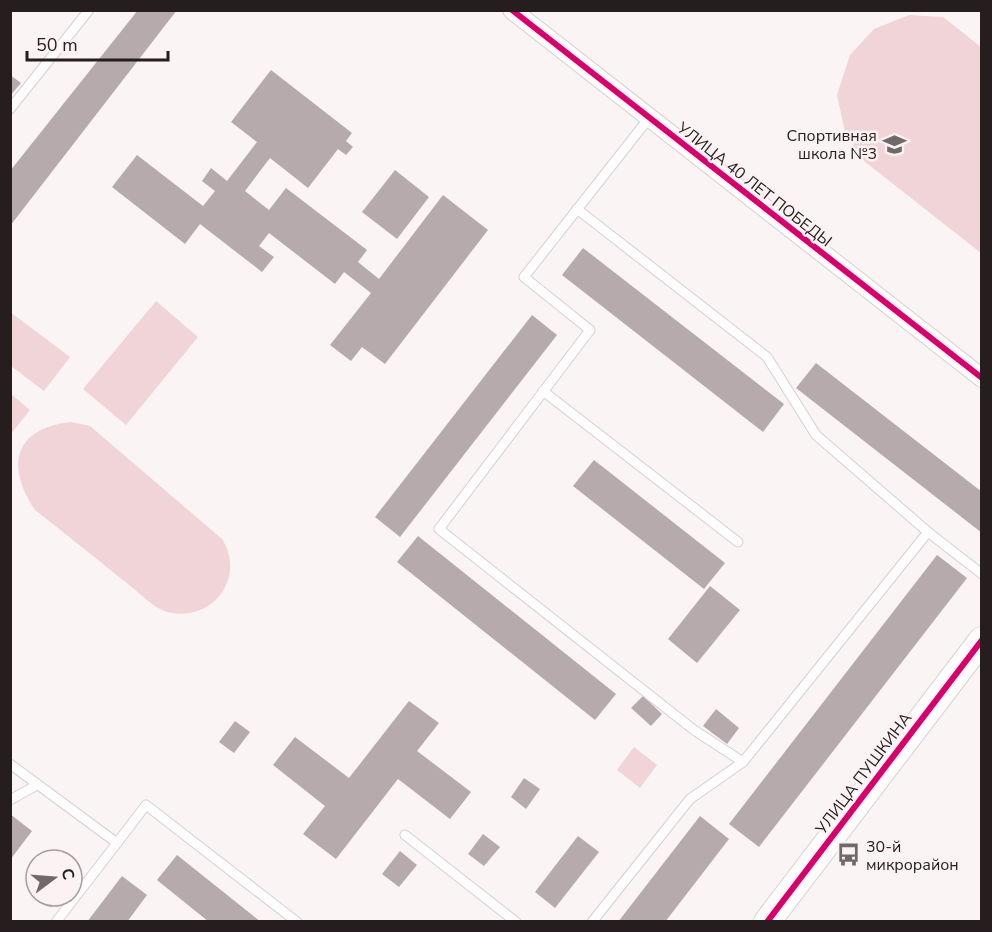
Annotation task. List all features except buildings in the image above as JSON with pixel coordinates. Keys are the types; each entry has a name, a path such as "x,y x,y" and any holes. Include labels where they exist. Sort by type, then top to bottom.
{"street":[{"name":"УЛИЦА 40 ЛЕТ ПОБЕДЫ","path":"512,10 981,378"},
{"name":"УЛИЦА ПУШКИНА","path":"766,921 981,640"}],"lane":[{"path":"10,108 88,10"},
{"path":"649,118 524,277 590,330 439,529 694,730 743,762"},
{"path":"577,209 767,357 816,435 928,532 981,574"},
{"path":"543,391 738,542"},
{"path":"592,921 690,799 743,762 928,532"},
{"path":"10,764 117,843"},
{"path":"10,800 37,785"},
{"path":"56,921 146,805 297,921"},
{"path":"405,834 516,921"}],"shaded area":[{"path":"909,15 943,17 981,47 981,253 864,161 845,132 837,95 850,55 874,29"},
{"path":"156,301 198,337 126,425 83,389"},
{"path":"10,312 70,357 44,391 11,366"},
{"path":"11,394 30,410 11,434"},
{"path":"71,422 90,426 222,539 229,554 230,569 227,583 220,595 210,604 198,611 183,614 162,610 35,510 20,479 18,464 20,452 37,432"},
{"path":"634,747 657,765 640,788 617,770"}],"cycle path":[{"path":"512,10 982,378"},
{"path":"767,922 982,640"}],"place":[{"name":"Спортивная школа №3","path":"895,144"},
{"name":"30-й микрорайон","path":"848,855"}]}
